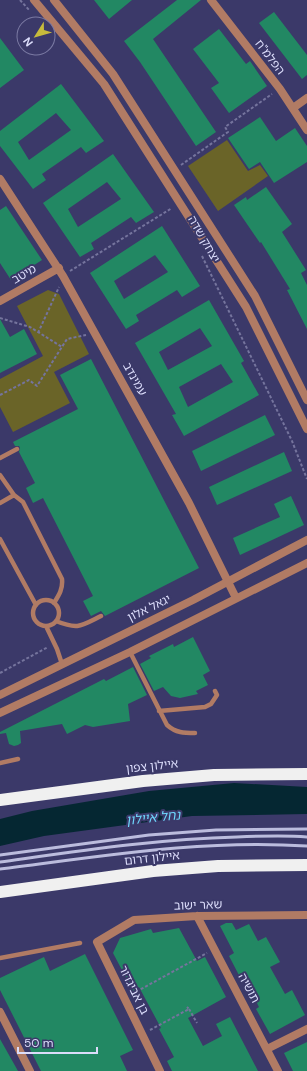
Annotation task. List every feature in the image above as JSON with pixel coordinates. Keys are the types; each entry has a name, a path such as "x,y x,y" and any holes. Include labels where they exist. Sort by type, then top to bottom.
{"highway":[{"name":"איילון צפון","path":"0,800 143,781 214,775 307,774"},
{"name":"איילון דרום","path":"0,892 152,871 218,866 307,865"}],"street":[{"name":"יצחק שדה","path":"34,0 104,84 180,203 246,307 307,430"},
{"name":"יצחק שדה","path":"54,0 113,74 255,296 307,400"},
{"name":"הפלמ\"ח","path":"211,0 280,88 307,130"},
{"path":"293,108 307,98"},
{"name":"עמינדב","path":"0,179 64,276 146,423 229,581 236,598"},
{"name":"מיטב","path":"0,301 59,268"},
{"name":"יגאל אלון","path":"0,695 229,581 307,540"},
{"path":"0,713 130,652 307,562"},
{"name":"שאר ישוב","path":"97,942 134,920 197,916 307,914"},
{"name":"תושיה","path":"197,916 278,1071"},
{"name":"בן אביגדור","path":"97,942 160,1071"},
{"path":"0,1012 30,1071"},
{"path":"267,1049 307,1029"}],"lane":[{"path":"0,458 17,449"},
{"path":"0,475 14,495 23,502 62,579 63,586 54,603"},
{"path":"0,503 14,495"},
{"path":"0,539 36,605"},
{"path":"46,600 54,603 59,614 56,621 50,626 38,623 35,620 33,612 36,605 46,600"},
{"path":"56,621 69,626 79,626 101,616"},
{"path":"46,626 55,644 62,664"},
{"path":"130,652 167,725 172,730 195,733"},
{"path":"160,711 205,707 215,699 217,695 215,690"},
{"path":"0,764 18,759"},
{"path":"0,958 80,943"}],"path":[{"path":"174,169 228,132 225,128 280,88"},
{"name":"יצחק שדה","path":"168,202 172,208"},
{"path":"38,333 64,276 180,203"},
{"name":"יצחק שדה","path":"200,252 292,441 307,479"},
{"path":"0,318 30,327 62,347"},
{"path":"0,395 29,380 37,386 67,339 85,336"},
{"path":"0,673 55,644"},
{"path":"124,998 214,949"},
{"path":"142,1034 188,1008 197,1023"}],"shaded area":[{"path":"227,140 248,171 260,165 268,176 218,211 188,166"},
{"path":"48,290 59,294 89,354 54,372 70,403 13,432 0,407 0,379 43,356 17,306"}],"water":[{"name":"נחל איילון","path":"234,783 307,787 307,814 192,816 44,836 0,846 0,819 32,811 149,791"}],"building":[{"path":"94,0 132,0 109,19"},
{"path":"177,0 201,0 153,39 216,132 196,146 140,62 124,41"},
{"path":"274,12 307,55 307,75 302,79 259,23"},
{"path":"219,29 246,64 250,61 267,86 229,113 211,88 219,83 193,49"},
{"path":"0,38 24,70 0,88"},
{"path":"61,84 104,141 86,153 81,147 42,174 46,180 33,189 0,146 0,131","holes":["56,113 71,130 29,160 18,142"]},
{"path":"260,117 276,141 295,128 307,146 307,162 274,183 260,162 249,169 228,138"},
{"path":"113,154 154,212 136,223 131,217 91,243 94,249 80,257 43,203","holes":["107,182 121,199 78,227 68,209"]},
{"path":"266,187 292,224 282,232 306,270 301,273 307,285 307,329 287,290 290,289 261,242 260,243 234,205 246,197 247,200"},
{"path":"6,206 42,260 11,280 0,263 0,210"},
{"path":"162,226 200,286 182,297 177,290 136,315 139,321 126,329 90,273","holes":["155,255 168,272 124,299 114,281"]},
{"path":"209,300 244,361 241,363 259,395 184,436 172,415 176,414 135,343","holes":["200,328 212,346 168,370 159,352","221,364 233,382 188,407 179,387"]},
{"path":"0,319 10,337 24,329 37,354 0,373"},
{"path":"91,359 199,568 105,616 101,611 91,616 83,601 93,596 43,498 33,503 26,488 35,483 19,452 19,446 15,446 13,442 78,409 60,375"},
{"path":"265,415 275,435 201,471 192,451"},
{"path":"284,452 292,471 217,505 209,487"},
{"path":"291,496 304,525 240,555 233,538 280,517 274,504"},
{"path":"193,637 210,671 203,675 208,685 196,691 198,694 180,698 171,696 163,687 154,691 140,664 151,658 149,656 173,644 174,647"},
{"path":"133,667 147,695 128,704 130,721 93,727 85,725 67,734 62,724 20,731 21,743 14,746 9,744 6,733 0,734 0,732 104,679 106,681"},
{"path":"226,923 232,923 236,930 249,924 258,941 266,937 280,962 270,967 285,994 292,990 305,1015 270,1034 256,1009 259,1007 245,980 242,981 229,956 234,953 220,926"},
{"path":"179,928 197,961 205,957 226,997 188,1018 203,1046 222,1036 216,1024 230,1017 258,1071 172,1071 167,1061 174,1057 159,1029 161,1028 139,987 133,991 113,953 120,938 151,929 153,933"},
{"path":"85,954 133,1050 120,1056 127,1071 41,1071 0,990 0,978 44,957 50,971"},
{"path":"0,1039 18,1071 0,1071"},
{"path":"307,1042 307,1071 293,1071 284,1053"}],"railway":[{"path":"0,855 149,835 216,830 307,829"},
{"path":"0,862 118,846 177,840 263,836 307,837"},
{"path":"0,869 115,854 191,847 268,844 307,846"}]}
